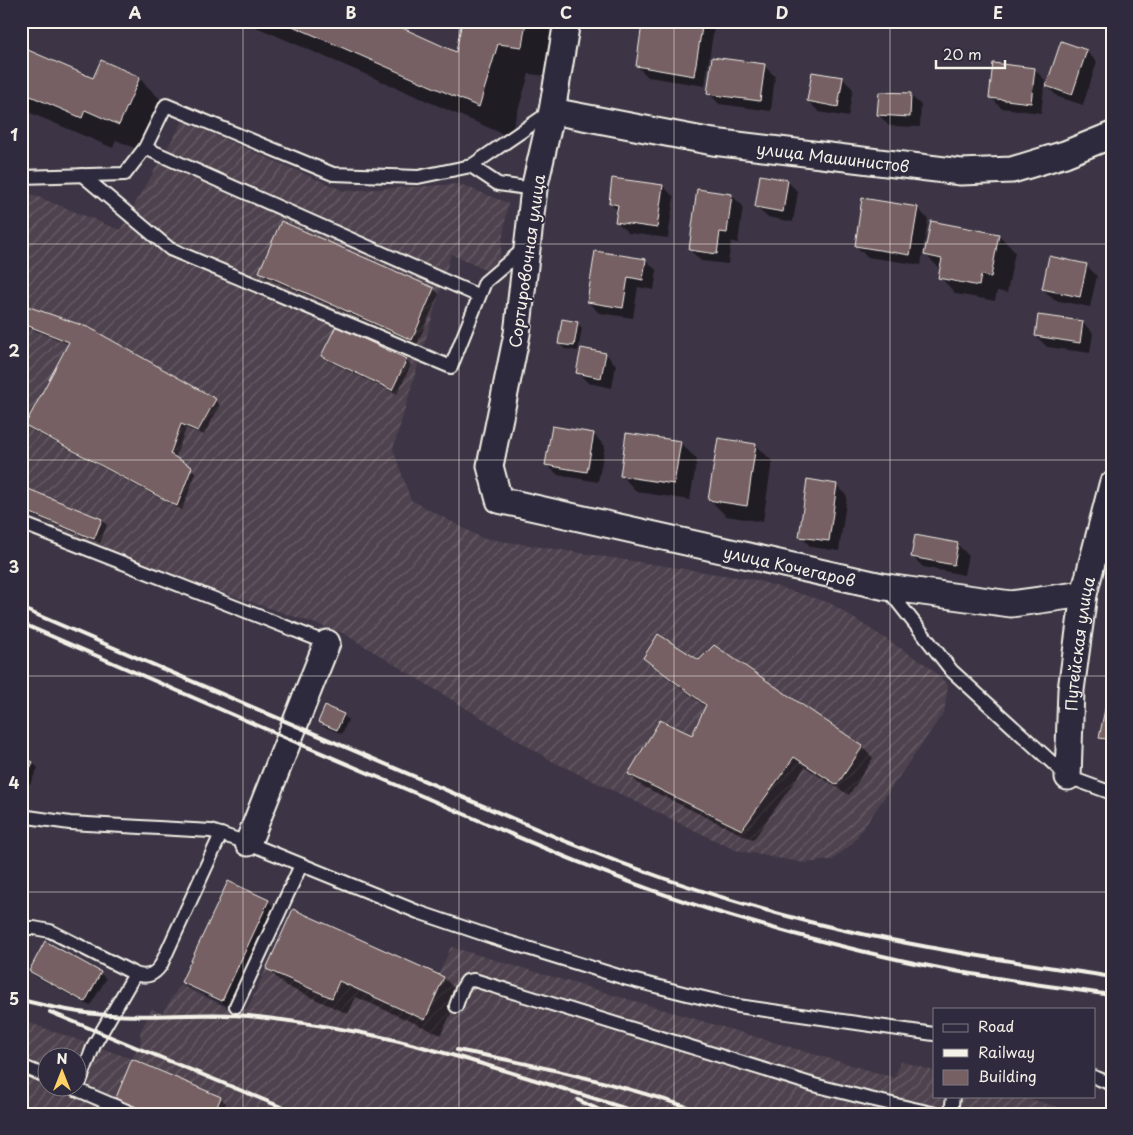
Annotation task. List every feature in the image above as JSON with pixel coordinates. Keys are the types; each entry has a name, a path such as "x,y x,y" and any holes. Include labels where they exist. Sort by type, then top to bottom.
{"street":[{"name":"Сортировочная улица","path":"499,500 490,466 517,334 534,190 552,111 567,21"},
{"name":"улица Машинистов","path":"552,111 713,142 961,172 1012,170 1065,154 1112,135"},
{"name":"Путейская улица","path":"1068,777 1071,690 1084,594 1112,485"},
{"name":"улица Кочегаров","path":"499,500 886,587 1011,604 1084,594"},
{"path":"248,843 327,643"}],"lane":[{"path":"21,176 125,174 145,148 166,106 333,174 418,177 471,166 552,111"},
{"path":"145,148 479,296"},
{"path":"471,166 498,184 534,190"},
{"path":"82,175 170,249 451,367 485,282 527,246"},
{"path":"21,523 327,643"},
{"path":"886,587 952,671 1068,777 1112,792"},
{"path":"21,816 70,824 210,831 248,843 418,912 492,938 636,981 738,1006 933,1034"},
{"path":"21,928 50,931 134,974 147,976 153,974 161,965 221,834"},
{"path":"236,1006 301,864"},
{"path":"88,1059 134,974"},
{"path":"456,1006 467,981 474,980 893,1109 936,1114"},
{"path":"21,1066 38,1073"},
{"path":"1096,1078 1112,1084"},
{"path":"88,1094 134,1114"},
{"path":"950,1114 953,1098"}],"shaded area":[{"path":"183,121 344,191 459,184 508,203 497,276 451,254 393,449 411,500 482,538 756,580 830,603 928,666 948,685 944,712 852,844 832,860 804,863 735,850 552,761 343,633 124,559 21,510 21,190 120,230"},
{"path":"293,909 439,974 451,947 895,1078 900,1061 933,1071 933,1098 1028,1098 1081,1114 21,1114 21,1020 132,1059 141,1042 140,1032 152,1009 162,1014 180,985 236,1012 248,1008"}],"building":[{"path":"281,21 387,21 456,52 462,21 526,21 522,47 498,44 479,107"},
{"path":"677,21 703,21 694,76 636,66 642,24 675,29"},
{"path":"1061,41 1087,50 1072,95 1046,86"},
{"path":"21,47 93,78 101,60 140,77 119,125 85,110 82,118 21,92"},
{"path":"712,57 765,64 760,101 707,94"},
{"path":"993,63 1035,68 1031,103 989,98"},
{"path":"812,72 843,77 838,107 807,101"},
{"path":"879,92 911,93 910,117 877,115"},
{"path":"760,175 788,180 783,212 755,207"},
{"path":"612,178 663,185 657,228 615,222 618,205 609,203"},
{"path":"697,189 732,194 727,233 720,232 717,254 689,250"},
{"path":"862,198 918,207 910,255 855,246"},
{"path":"281,221 434,288 412,340 259,272"},
{"path":"931,221 999,234 991,277 981,275 979,286 938,278 942,259 924,255"},
{"path":"595,251 646,259 643,280 628,277 623,308 587,302"},
{"path":"1049,256 1087,264 1080,297 1042,289"},
{"path":"21,304 90,328 216,399 198,431 181,424 170,454 192,467 177,506 25,425 69,342 21,323"},
{"path":"1038,315 1083,321 1080,343 1035,336"},
{"path":"562,319 578,322 574,346 558,344"},
{"path":"336,326 407,359 392,390 321,356"},
{"path":"581,348 606,353 601,378 576,373"},
{"path":"552,426 594,433 587,472 545,465"},
{"path":"626,433 681,441 674,484 620,476"},
{"path":"718,438 756,444 747,506 708,500"},
{"path":"807,479 837,484 829,541 799,537"},
{"path":"21,486 102,519 94,539 21,509"},
{"path":"915,535 958,543 954,565 911,557"},
{"path":"658,634 699,660 714,645 863,746 837,785 794,757 742,830 628,774 660,720 692,735 706,705 643,658"},
{"path":"1108,695 1112,696 1112,740 1099,738"},
{"path":"325,706 344,714 337,730 318,722"},
{"path":"21,756 33,762 25,779 21,778"},
{"path":"228,881 269,900 222,1001 181,982"},
{"path":"293,909 444,977 425,1020 339,981 332,998 266,969"},
{"path":"45,941 101,972 85,1002 29,971"},
{"path":"132,1059 221,1097 214,1114 148,1114 115,1100"}],"railway":[{"path":"21,608 565,841 684,885 775,913 844,930 958,952 1112,977"},
{"path":"21,623 530,842 603,872 677,899 785,931 905,961 982,976 1112,995"},
{"path":"21,1000 88,1013 129,1016 240,1015 354,1031 392,1039 469,1060 643,1114"},
{"path":"50,1012 298,1114"},
{"path":"457,1050 584,1077 708,1114"},
{"path":"578,1100 608,1114"}]}
